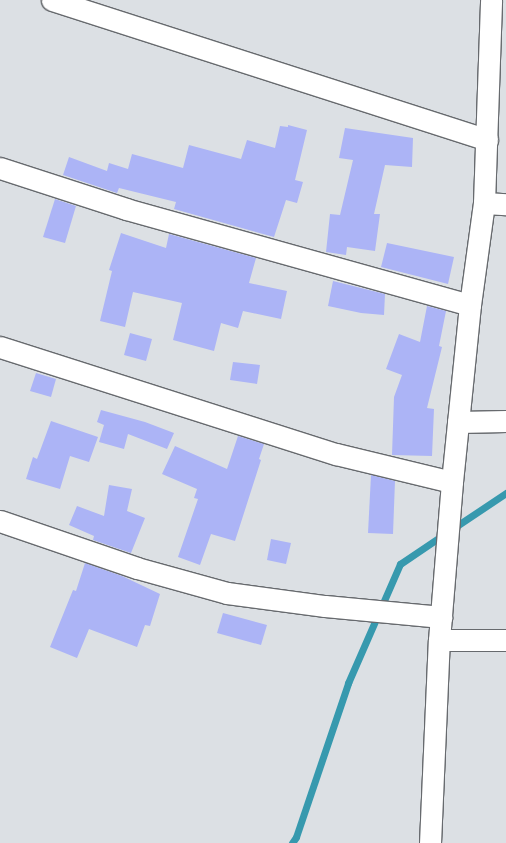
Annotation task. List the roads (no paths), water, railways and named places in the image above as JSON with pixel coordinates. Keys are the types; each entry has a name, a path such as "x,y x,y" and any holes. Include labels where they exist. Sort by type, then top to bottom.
{"street":[{"path":"52,0 487,140"},
{"path":"430,843 439,640 458,422 470,306 484,203 496,2"},
{"path":"0,168 126,209 470,306"},
{"path":"484,203 506,204"},
{"path":"0,347 336,454 452,482"},
{"path":"458,422 506,421"},
{"path":"0,521 137,568 227,593 324,606 441,617"},
{"path":"439,640 506,640"}],"waterway":[{"path":"452,529 506,493"},
{"path":"292,843 296,837 348,683 400,564 443,535"}]}
